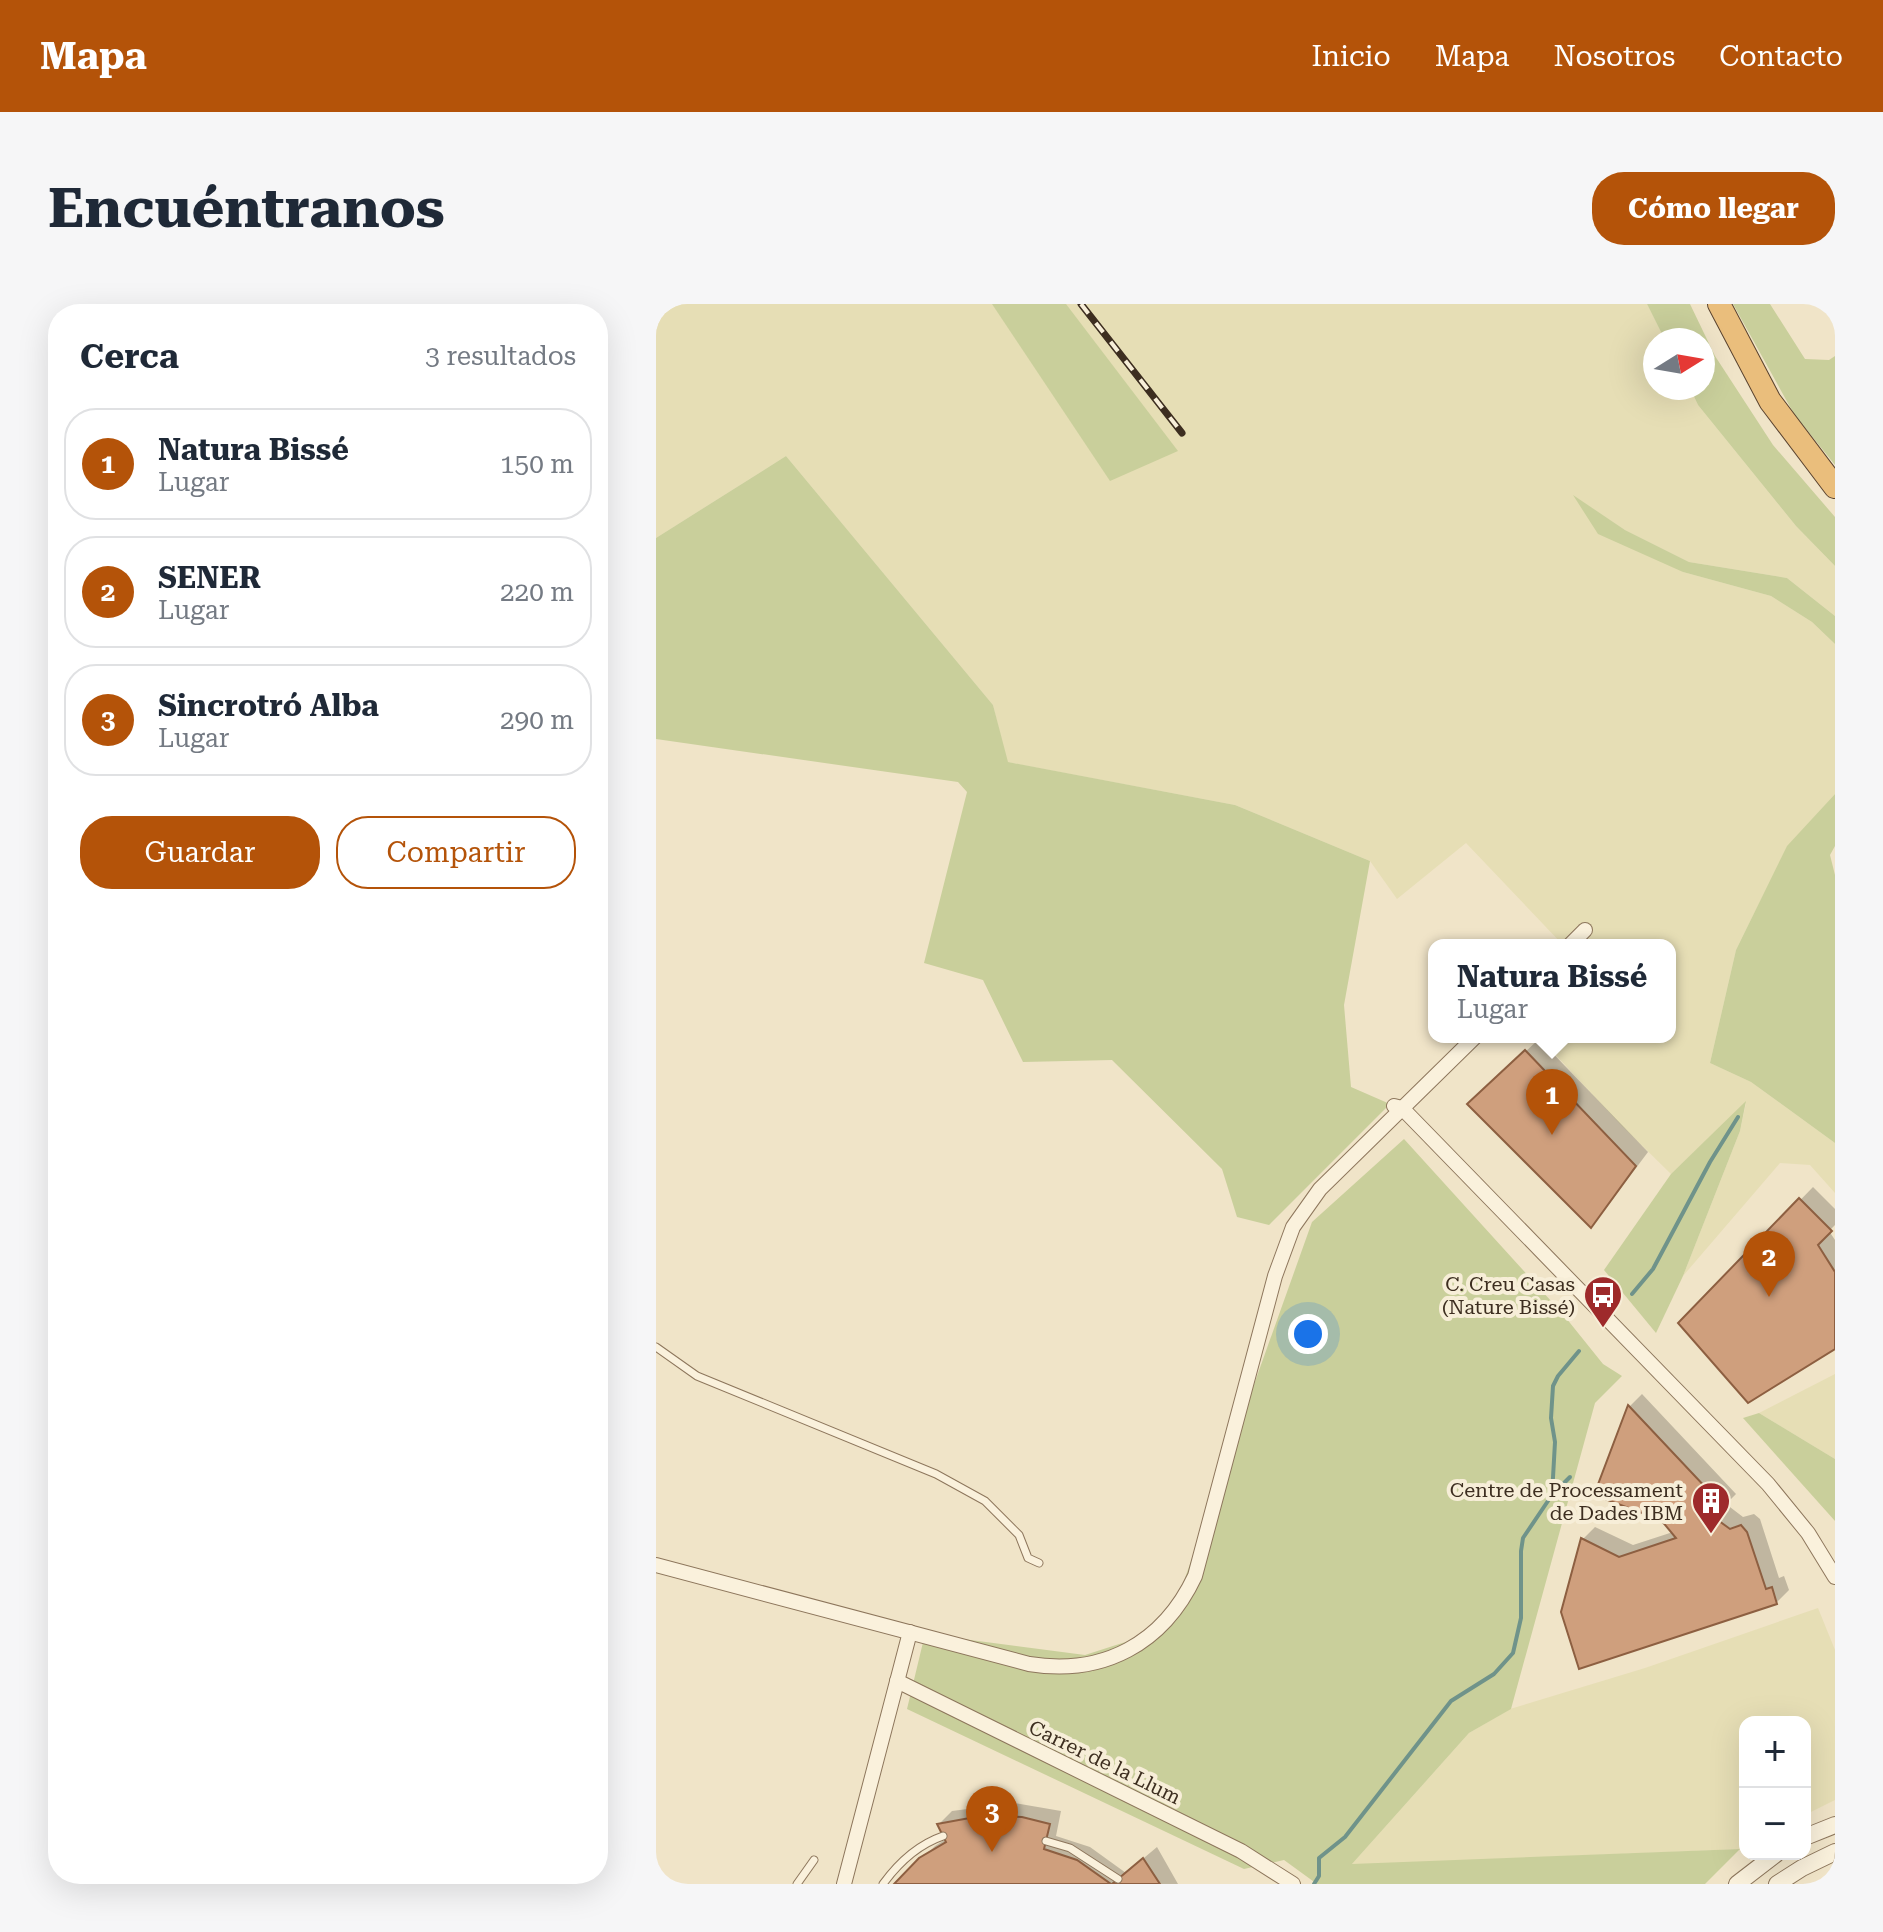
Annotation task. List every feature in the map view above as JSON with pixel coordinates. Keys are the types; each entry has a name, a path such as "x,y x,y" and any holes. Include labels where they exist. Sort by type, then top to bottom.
{"highway":[{"path":"1719,306 1770,401 1835,487"}],"street":[{"path":"1576,939 1585,930"},
{"path":"656,1565 1029,1664 1086,1665 1119,1654 1144,1640 1166,1621 1188,1591 1200,1559 1275,1276 1293,1227 1320,1189 1398,1107 1468,1043"},
{"path":"1398,1107 1768,1484 1808,1533 1835,1577"},
{"path":"844,1884 910,1632"},
{"name":"Carrer de la Llum","path":"897,1681 1241,1851 1293,1884"},
{"path":"1811,1835 1835,1825"},
{"path":"1777,1884 1835,1852"},
{"path":"1737,1884 1768,1860"}],"lane":[{"path":"656,1347 697,1376 936,1474 985,1501 1019,1535 1028,1558 1039,1563"},
{"path":"883,1884 918,1848 943,1836"},
{"path":"1046,1841 1070,1848 1118,1879"},
{"path":"797,1884 814,1860"}],"shaded area":[{"path":"656,304 1647,304 1659,328 1643,328 1643,400 1696,400 1796,526 1835,566 1835,616 1787,578 1689,562 1625,530 1575,497 1683,572 1771,596 1812,622 1835,644 1835,794 1787,847 1736,950 1710,1063 1751,1082 1835,1143 1835,1193 1810,1165 1780,1163 1683,1276 1740,1131 1746,1103 1671,1174 1545,1043 1676,1043 1676,939 1557,939 1466,843 1397,899 1370,861 1235,805 1007,762 993,705 786,456 656,538"},
{"path":"1835,1374 1835,1459 1759,1413"},
{"path":"1818,1608 1835,1650 1835,1800 1811,1812 1811,1716 1739,1716 1739,1849 1351,1865 1469,1733 1510,1709 1645,1668"}],"green space":[{"path":"992,304 1066,304 1178,451 1110,481"},
{"path":"1647,304 1690,304 1702,328 1659,328"},
{"path":"1733,304 1770,304 1805,359 1829,360 1835,356 1835,465 1794,414"},
{"path":"1715,356 1773,445 1835,517 1835,566 1796,526 1696,400 1715,400"},
{"path":"786,456 993,705 1008,762 1235,805 1370,861 1344,1005 1351,1087 1390,1104 1269,1225 1237,1217 1222,1169 1112,1060 1023,1062 983,980 924,963 967,792 958,782 656,739 656,538"},
{"path":"1573,495 1625,530 1689,562 1787,578 1835,616 1835,644 1812,622 1771,596 1683,572 1598,534"},
{"path":"1835,794 1835,846 1830,855 1835,875 1835,1143 1751,1082 1710,1063 1736,950 1787,846"},
{"path":"1746,1101 1740,1131 1683,1276 1656,1333 1604,1270 1671,1174"},
{"path":"1404,1139 1562,1313 1603,1364 1622,1376 1595,1403 1511,1709 1469,1733 1352,1864 1739,1849 1705,1884 1317,1884 1284,1860 1244,1869 907,1709 925,1634 1085,1655 1144,1636 1180,1592 1312,1222"},
{"path":"1759,1413 1835,1459 1835,1521 1743,1418"}],"building":[{"path":"1525,1050 1636,1166 1591,1228 1467,1104"},
{"path":"1799,1198 1832,1231 1818,1245 1835,1272 1835,1349 1748,1403 1678,1323"},
{"name":"Centre de Processament de Dades IBM","path":"1628,1405 1725,1508 1715,1518 1730,1529 1741,1525 1747,1532 1766,1589 1772,1587 1777,1604 1579,1669 1561,1612 1581,1538 1619,1557 1676,1538 1661,1520 1594,1495"},
{"path":"986,1815 1022,1817 1050,1824 1044,1849 1077,1860 1111,1884 894,1884 919,1858 946,1842 937,1824"},
{"path":"1143,1858 1160,1884 1112,1884"}],"waterway":[{"path":"1632,1294 1653,1269 1710,1162 1738,1117"},
{"path":"1314,1884 1319,1876 1319,1858 1345,1837 1451,1701 1494,1674 1513,1653 1521,1618 1523,1538 1552,1495 1555,1442 1551,1418 1553,1386 1579,1351"},
{"path":"1552,1495 1570,1477"}],"railway":[{"path":"1081,304 1182,433"}],"place":[{"name":"Natura Bissé","path":"1552,1135"},
{"name":"SENER","path":"1769,1297"},
{"name":"C. Creu Casas (Nature Bissé)","path":"1603,1329"},
{"name":"Centre de Processament de Dades IBM","path":"1711,1535"},
{"name":"Sincrotró Alba","path":"992,1852"}]}
